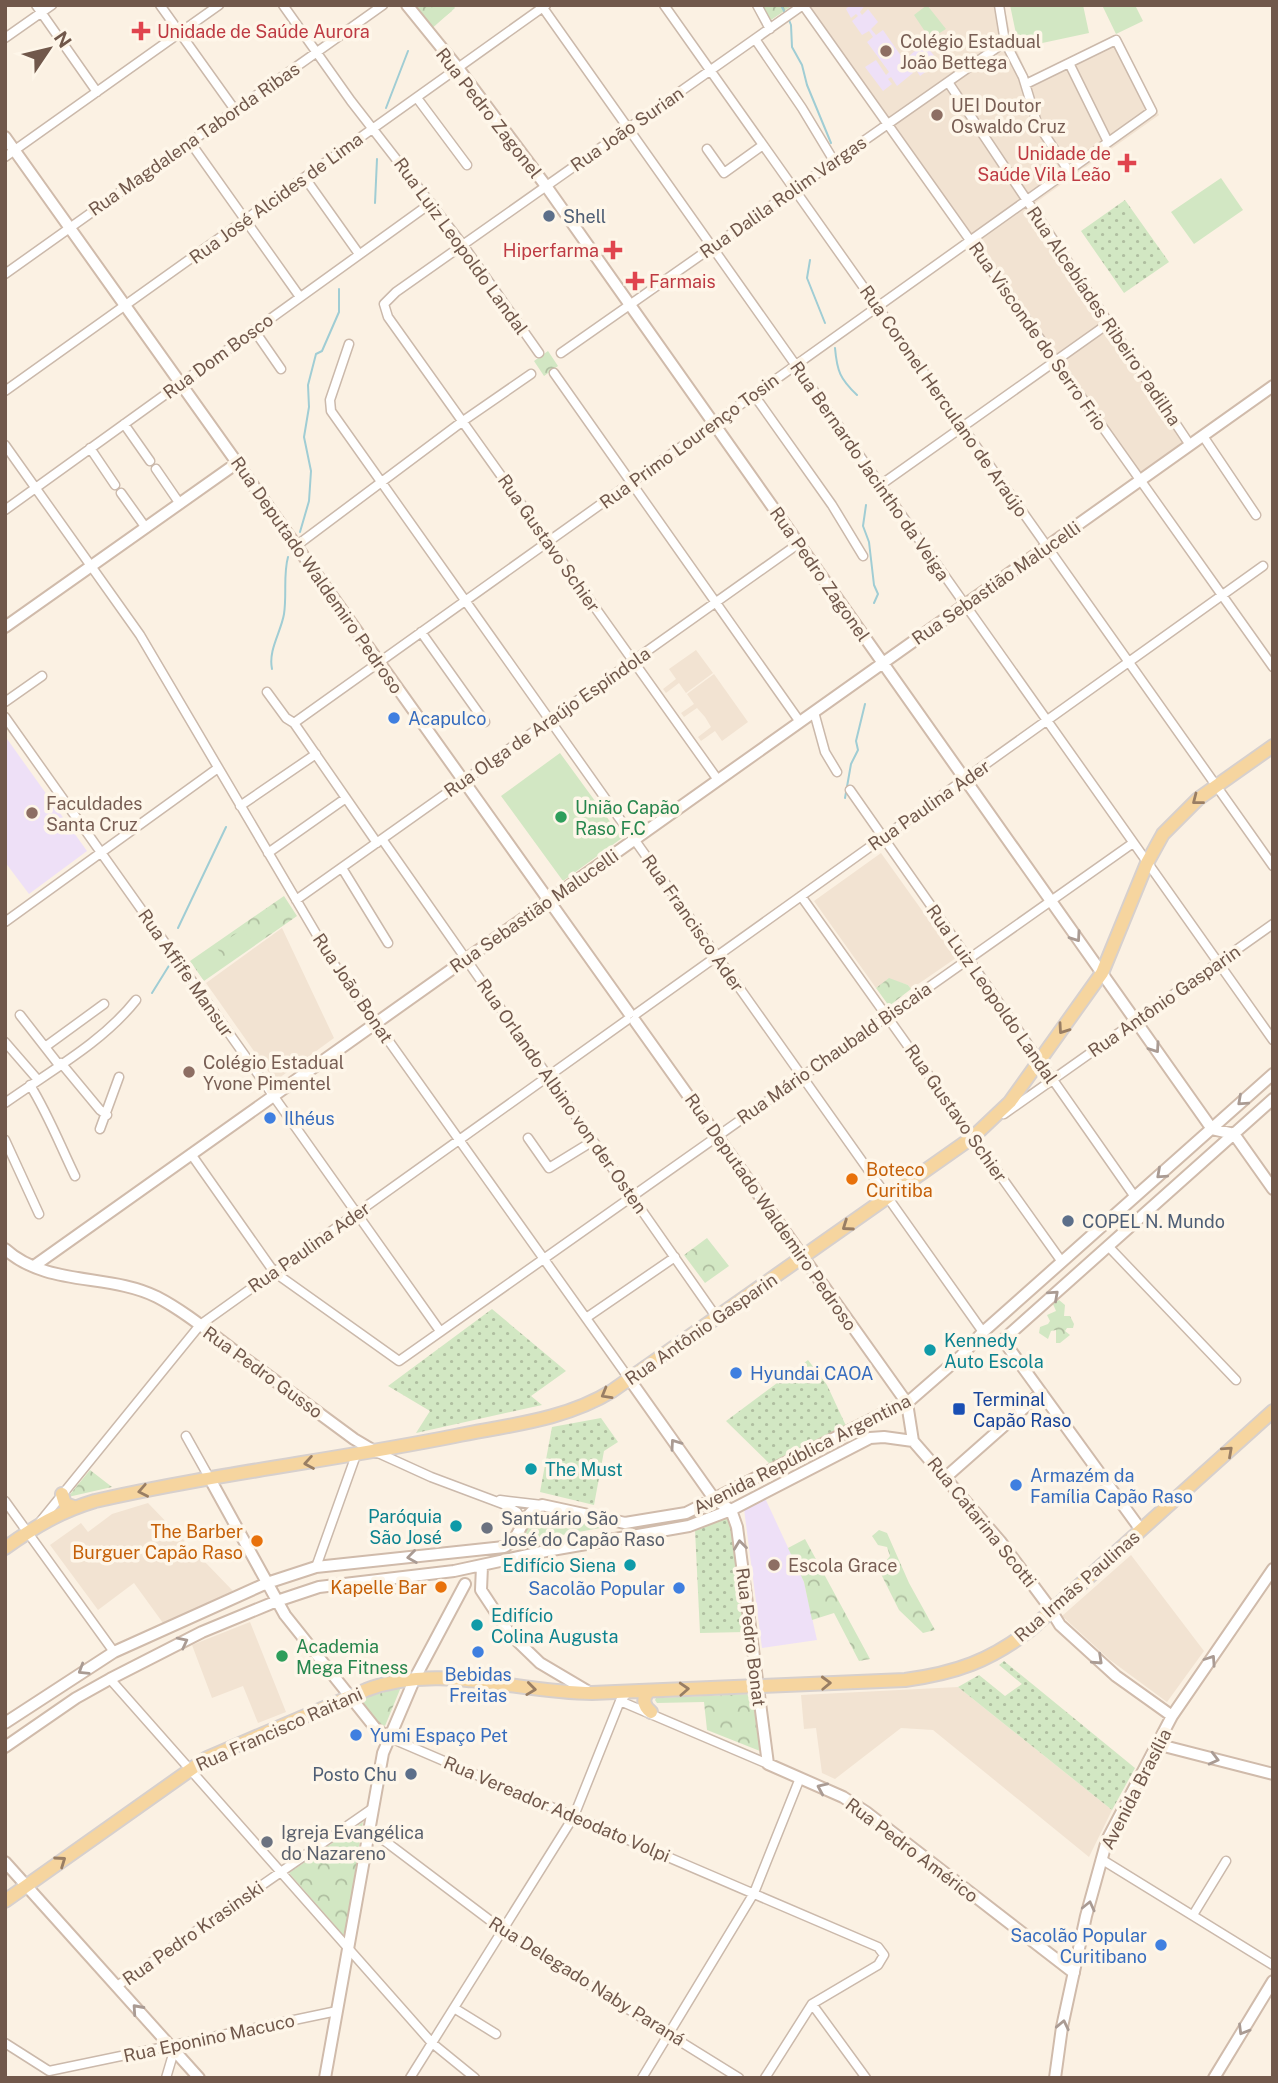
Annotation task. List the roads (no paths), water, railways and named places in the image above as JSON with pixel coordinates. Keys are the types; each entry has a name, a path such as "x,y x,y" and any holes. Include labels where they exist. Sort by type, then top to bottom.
{"main road":[{"path":"978,1133 1010,1102 1102,973 1154,848 1174,821 1216,786 1273,746"},
{"name":"Rua Antônio Gasparin","path":"5,1548 33,1528 74,1507 105,1498 376,1452 570,1412 630,1380 978,1133"},
{"name":"Rua Irmãs Paulinas","path":"592,1693 625,1696 649,1691 905,1680 973,1665 1002,1650 1052,1611 1273,1411"},
{"path":"62,1494 65,1504 74,1507"},
{"name":"Rua Francisco Raitani","path":"5,1901 190,1769 218,1753 379,1685 415,1678 446,1678 549,1691 592,1693"},
{"path":"649,1691 645,1695 644,1704 651,1713"}],"street":[{"path":"5,38 39,9 52,5"},
{"path":"160,5 235,110"},
{"path":"10,154 219,5"},
{"name":"Rua Luiz Leopoldo Landal","path":"283,5 373,129 463,244 539,353"},
{"name":"Rua Magdalena Taborda Ribas","path":"5,274 383,5"},
{"name":"Rua Pedro Zagonel","path":"407,5 546,186 1212,1129"},
{"name":"Rua Coronel Herculano de Araújo","path":"664,5 1273,866"},
{"path":"757,5 770,29"},
{"name":"Rua João Surian","path":"384,304 391,295 803,5"},
{"name":"Rua Visconde do Serro Frio","path":"803,5 1273,667"},
{"path":"999,5 1005,42 1026,84 1039,126 1068,170"},
{"name":"Rua José Alcides de Lima","path":"5,391 543,6"},
{"name":"Rua Bernardo Jacintho da Veiga","path":"543,6 964,606 1273,1040"},
{"path":"39,9 97,92"},
{"path":"755,39 802,107 834,161"},
{"name":"Rua Primo Lourenço Tosin","path":"294,723 1152,111 1116,40 1069,63"},
{"name":"Rua Dalila Rolim Vargas","path":"561,353 1005,42"},
{"path":"1026,84 1069,63 1108,142"},
{"name":"Rua Alcebíades Ribeiro Padilha","path":"948,82 1190,445"},
{"path":"416,98 467,165"},
{"name":"Rua Deputado Waldemiro Pedroso","path":"5,137 10,154 70,228 907,1403"},
{"path":"190,142 300,297"},
{"path":"706,149 724,173 763,145"},
{"path":"305,177 359,254"},
{"name":"Rua Dom Bosco","path":"5,510 431,203"},
{"name":"Rua Gustavo Schier","path":"384,304 388,317 719,780"},
{"path":"879,485 1109,323"},
{"path":"254,330 281,369"},
{"name":"Rua Francisco Ader","path":"349,344 330,400 331,411 983,1332"},
{"path":"554,373 800,722"},
{"path":"296,546 463,421 531,374"},
{"name":"Rua Sebastião Malucelli","path":"34,1266 1273,386"},
{"path":"754,395 832,505 863,556"},
{"path":"124,424 150,461"},
{"path":"1203,436 1256,515"},
{"name":"Rua João Bonat","path":"5,445 140,635 334,964 715,1500 731,1510"},
{"path":"90,449 146,528"},
{"path":"5,627 237,463"},
{"path":"156,469 180,503"},
{"name":"Rua Olga de Araújo Espíndola","path":"296,900 799,544"},
{"name":"Rua Paulina Ader","path":"33,1528 200,1325 1263,566"},
{"path":"421,632 485,722"},
{"path":"5,702 42,676"},
{"name":"Rua Orlando Albino von der Osten","path":"267,692 286,719 294,723 346,798 466,959 717,1318"},
{"path":"814,712 825,752 836,772"},
{"name":"Rua Affife Mansur","path":"5,717 440,1331"},
{"path":"240,806 316,754"},
{"path":"5,922 218,768"},
{"name":"Rua Luiz Leopoldo Landal","path":"850,790 1135,1197"},
{"path":"268,853 346,798"},
{"name":"Rua Mário Chaubald Biscaia","path":"274,1272 399,1361 1133,843"},
{"path":"342,868 388,943"},
{"name":"Rua Gustavo Schier","path":"801,896 887,1016 978,1133 1062,1262"},
{"name":"Rua Antônio Gasparin","path":"978,1133 1273,924"},
{"path":"5,1102 111,1028 136,1000"},
{"path":"45,1046 104,1004"},
{"path":"20,1015 107,1115"},
{"path":"5,1042 34,1083 75,1176"},
{"name":"Avenida República Argentina","path":"629,1523 686,1513 907,1403 1273,1074"},
{"path":"100,1129 119,1077"},
{"path":"1003,1340 1273,1099"},
{"path":"1212,1129 1234,1134 1273,1189"},
{"path":"528,1138 549,1168 593,1141"},
{"path":"5,1139 39,1214"},
{"path":"191,1154 274,1272"},
{"name":"Rua Pedro Gusso","path":"5,1240 34,1266"},
{"path":"1108,1246 1236,1380"},
{"name":"Rua Pedro Gusso","path":"5,1249 21,1262 66,1277 142,1291 169,1304 354,1439 431,1477 517,1512 523,1521"},
{"path":"586,1318 675,1257"},
{"path":"983,1332 1003,1340 1141,1530"},
{"path":"946,1477 1041,1393"},
{"path":"907,1403 913,1441"},
{"path":"186,1436 210,1479"},
{"name":"Avenida República Argentina","path":"5,1748 76,1698 110,1679 202,1632 277,1601 319,1587 454,1571 546,1551 682,1528 731,1510 870,1438 913,1441"},
{"name":"Rua Catarina Scotti","path":"913,1441 1000,1541 1060,1625 1116,1676 1172,1716"},
{"path":"316,1567 356,1455"},
{"name":"Rua Vereador Adeodato Volpi","path":"210,1479 277,1601 376,1729 388,1737 873,1944 884,1955 878,1965 812,2004"},
{"name":"Rua Pedro Gusso","path":"486,1498 542,1505 629,1523"},
{"path":"5,1501 33,1528 114,1652"},
{"path":"5,1723 114,1652 267,1583 316,1567 504,1547 513,1541 523,1521 532,1511 542,1505"},
{"name":"Rua Pedro Bonat","path":"731,1510 737,1527 768,1764"},
{"path":"323,1550 327,1560 334,1565"},
{"path":"481,1590 482,1566"},
{"name":"Avenida Brasília","path":"1055,2078 1060,2036 1107,1840 1172,1716 1273,1569"},
{"path":"454,1571 462,1577 465,1584"},
{"path":"465,1584 474,1584 481,1590 510,1634 529,1654 552,1671 592,1693"},
{"path":"325,2078 388,1737 415,1678 465,1584"},
{"path":"110,1679 432,2043 475,2078"},
{"path":"410,2078 574,1816 625,1696"},
{"name":"Rua Pedro Américo","path":"625,1696 651,1713 843,1797 1074,1973"},
{"path":"1156,1744 1273,1774"},
{"path":"642,2078 754,1893 800,1778"},
{"name":"Rua Pedro Krasinski","path":"117,1986 373,1808"},
{"name":"Rua Delegado Naby Paraná","path":"369,1829 503,1930 740,2078"},
{"path":"1101,1858 1273,1965"},
{"path":"1193,1915 1226,1861"},
{"path":"5,1862 199,2078"},
{"path":"1214,2078 1273,1981"},
{"path":"765,2078 812,2004 866,2078"},
{"path":"454,2008 496,2034"},
{"name":"Rua Eponino Macuco","path":"5,2043 47,2075 337,2011"},
{"path":"166,2078 172,2048"}],"waterway":[{"path":"781,5 786,15"},
{"path":"789,20 792,47 802,65 807,85 831,143"},
{"path":"386,108 408,51"},
{"path":"375,203 377,159"},
{"path":"810,260 807,278 825,323"},
{"path":"300,532 309,501 311,471 304,437 309,407 308,385 316,354 322,351 339,312 339,289"},
{"path":"835,348 840,374 857,395"},
{"path":"866,505 863,526 869,542 874,585 878,594 874,603"},
{"path":"272,669 273,648 284,614 288,557"},
{"path":"845,798 851,764 858,750 856,741 865,704"},
{"path":"178,928 226,827"},
{"path":"152,993 170,964"}],"place":[{"name":"Unidade de Saúde Aurora","path":"141,31"},
{"name":"Colégio Estadual João Bettega","path":"886,51"},
{"name":"UEI Doutor Oswaldo Cruz","path":"937,115"},
{"name":"Unidade de Saúde Vila Leão","path":"1127,163"},
{"name":"Shell","path":"549,216"},
{"name":"Hiperfarma","path":"613,250"},
{"name":"Farmais","path":"635,281"},
{"name":"Acapulco","path":"394,718"},
{"name":"Faculdades Santa Cruz","path":"32,813"},
{"name":"União Capão Raso F.C","path":"561,817"},
{"name":"Colégio Estadual Yvone Pimentel","path":"189,1072"},
{"name":"Ilhéus","path":"270,1118"},
{"name":"Boteco Curitiba","path":"852,1179"},
{"name":"COPEL N. Mundo","path":"1068,1221"},
{"name":"Kennedy Auto Escola","path":"930,1350"},
{"name":"Hyundai CAOA","path":"736,1373"},
{"name":"Terminal Capão Raso","path":"959,1409"},
{"name":"The Must","path":"531,1469"},
{"name":"Armazém da Família Capão Raso","path":"1016,1485"},
{"name":"Paróquia São José","path":"456,1526"},
{"name":"Santuário São José do Capão Raso","path":"487,1528"},
{"name":"The Barber Burguer Capão Raso","path":"257,1541"},
{"name":"Edifício Siena","path":"630,1565"},
{"name":"Escola Grace","path":"774,1565"},
{"name":"Kapelle Bar","path":"441,1587"},
{"name":"Sacolão Popular","path":"679,1588"},
{"name":"Edifício Colina Augusta","path":"477,1625"},
{"name":"Bebidas Freitas","path":"478,1652"},
{"name":"Academia Mega Fitness","path":"282,1656"},
{"name":"Yumi Espaço Pet","path":"356,1735"},
{"name":"Posto Chu","path":"411,1774"},
{"name":"Igreja Evangélica do Nazareno","path":"267,1842"},
{"name":"Sacolão Popular Curitibano","path":"1161,1945"}]}
